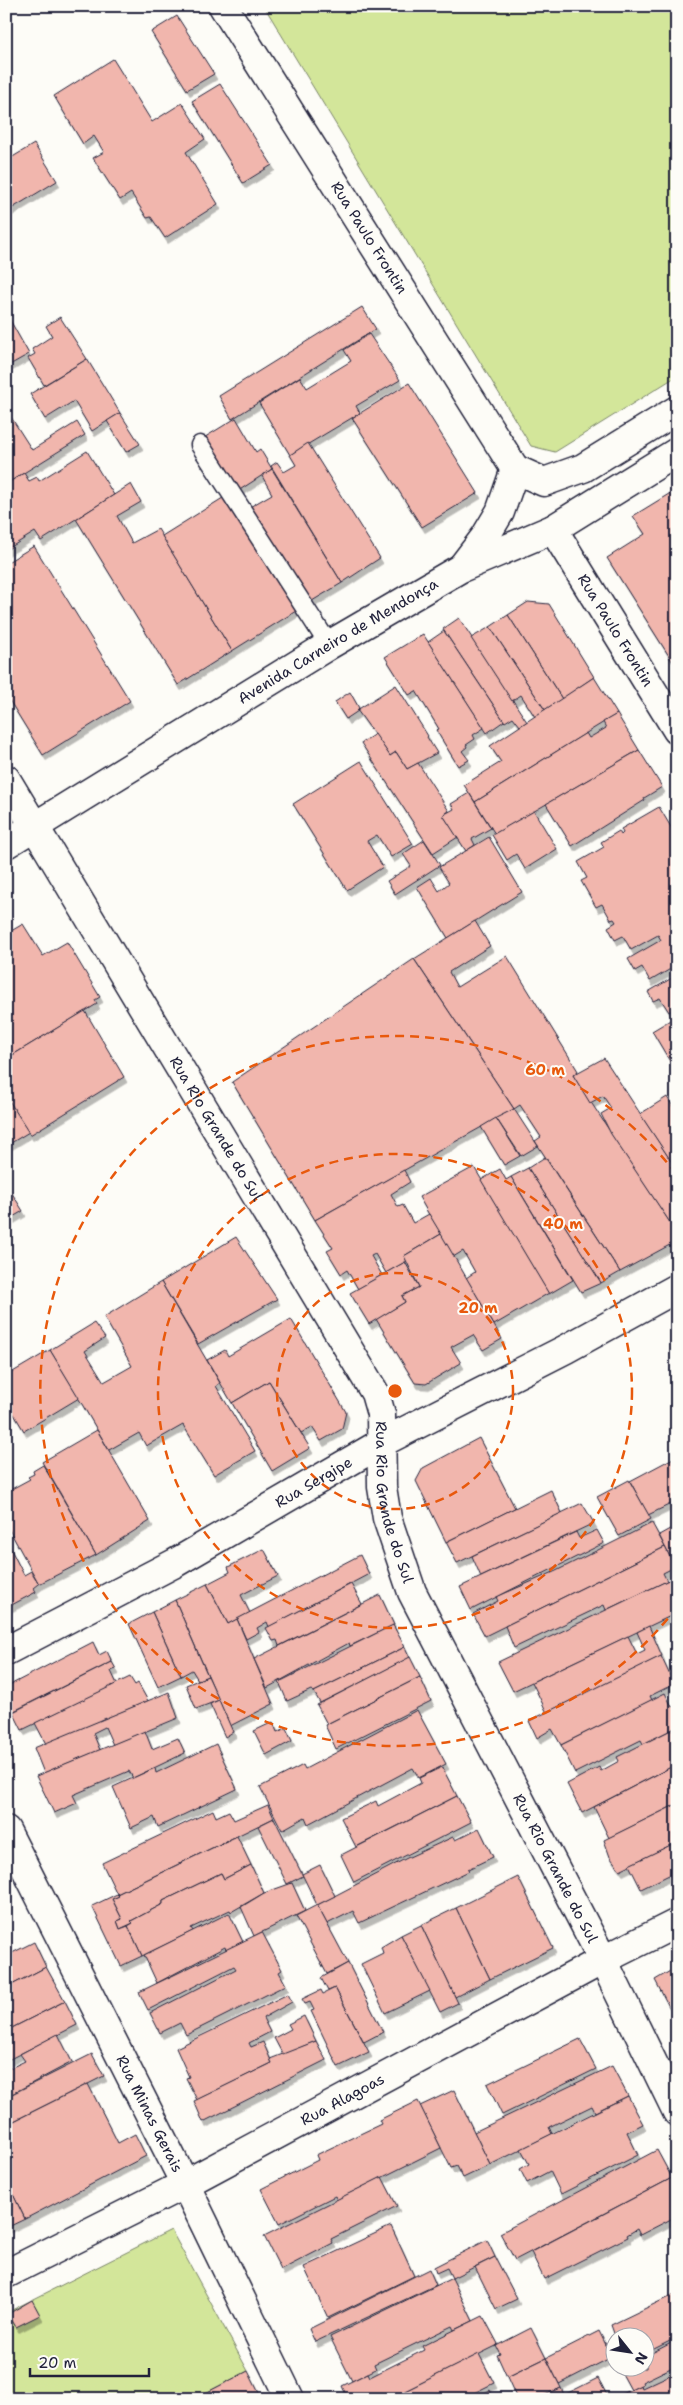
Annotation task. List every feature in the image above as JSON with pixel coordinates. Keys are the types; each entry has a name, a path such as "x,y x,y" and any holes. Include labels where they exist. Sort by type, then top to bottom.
{"street":[{"name":"Rua Paulo Frontin","path":"223,6 515,469"},
{"path":"461,568 485,537 500,512 515,469 544,482 583,468 677,410"},
{"name":"Avenida Carneiro de Mendonça","path":"6,844 329,645 461,568 553,529 677,452"},
{"name":"Rua Paulo Frontin","path":"553,529 677,730"},
{"name":"Rua Rio Grande do Sul","path":"6,779 375,1393 382,1414 382,1487 387,1518 412,1592 603,1960 677,2112"},
{"name":"Rua Sergipe","path":"6,1651 175,1563 383,1442 566,1349 677,1288"},
{"name":"Rua Minas Gerais","path":"6,1830 185,2184 290,2399"},
{"name":"Rua Alagoas","path":"6,2274 185,2184 603,1960 677,1923"}],"lane":[{"path":"200,445 329,645"}],"green space":[{"path":"264,6 677,6 677,376 555,452 531,446"},
{"path":"171,2230 248,2371 194,2399 6,2399 6,2313"}],"building":[{"path":"177,16 214,74 187,90 151,32"},
{"path":"113,59 152,122 182,103 205,139 186,152 218,204 165,238 151,217 147,218 131,193 120,200 93,158 104,152 94,136 83,144 54,96"},
{"path":"220,84 272,165 243,183 192,101"},
{"path":"34,144 57,181 6,212 6,161"},
{"path":"362,307 376,329 232,419 219,396"},
{"path":"6,313 29,354 6,367"},
{"path":"60,317 87,359 44,385 28,358 35,354 32,349 52,336 46,326"},
{"path":"369,334 400,380 356,406 360,413 290,455 259,403 300,377 307,388 351,361 344,350"},
{"path":"87,359 120,413 92,431 74,401 45,419 30,394"},
{"path":"409,383 478,493 422,527 352,418"},
{"path":"120,413 140,444 126,452 107,421"},
{"path":"9,414 32,450 77,422 85,435 6,484 6,416"},
{"path":"236,418 256,452 260,449 272,469 235,493 202,439"},
{"path":"308,443 380,558 342,583 271,466 277,462 284,472 296,465 290,455"},
{"path":"87,451 114,495 41,541 35,532 6,550 6,484 24,473 29,481 37,477 39,481"},
{"path":"272,469 342,583 307,604 248,508 272,494 262,476"},
{"path":"131,484 141,502 117,516 132,543 158,529 232,651 178,685 76,519"},
{"path":"677,489 677,662 674,664 607,558 645,534 633,516"},
{"path":"226,496 296,611 232,651 162,536"},
{"path":"34,546 130,701 43,755 6,695 6,563"},
{"path":"528,602 549,604 594,677 562,699 508,615"},
{"path":"508,615 562,699 545,710 490,627"},
{"path":"459,618 527,722 520,726 513,717 504,721 444,631 443,629"},
{"path":"490,627 545,710 535,717 521,695 512,701 471,638"},
{"path":"444,631 504,721 487,733 428,642"},
{"path":"423,634 484,728 473,735 475,739 466,745 467,747 462,751 469,760 458,766 436,730 439,729 416,691 409,695 385,657"},
{"path":"594,677 617,714 475,802 464,785 501,762 490,746"},
{"path":"396,685 437,753 407,769 396,752 390,756 357,710"},
{"path":"350,692 359,708 358,711 346,719 335,702"},
{"path":"617,714 639,750 495,834 475,802 586,733 589,738 606,728 603,722"},
{"path":"375,734 390,756 396,752 407,769 418,763 449,811 443,815 458,837 433,853 361,743"},
{"path":"639,750 662,787 644,798 645,800 572,846 546,804"},
{"path":"361,761 413,844 391,857 377,835 367,841 383,867 347,890 293,804"},
{"path":"469,793 491,828 472,839 475,845 466,851 443,815 454,809 451,804"},
{"path":"659,807 677,837 677,925 674,926 677,929 677,971 674,967 650,981 642,967 635,971 628,959 661,940 658,935 631,950 623,936 615,940 608,927 616,922 614,919 611,920 602,904 596,907 581,881 587,878 578,862 604,847 601,842 619,831 621,835 623,833 621,829"},
{"path":"534,811 557,849 525,869 516,854 507,860 492,835"},
{"path":"489,837 522,892 448,938 417,887 431,878 439,891 449,883 439,867"},
{"path":"424,840 440,865 395,894 387,881 411,866 403,854"},
{"path":"475,921 490,946 449,972 457,987 507,956 578,1071 573,1075 677,1233 677,1241 620,1272 535,1141 541,1137 520,1105 514,1109 414,959"},
{"path":"23,924 43,956 67,942 100,997 95,1000 97,1004 6,1059 6,934"},
{"path":"414,959 514,1109 315,1220 232,1082"},
{"path":"677,975 677,1007 669,1012 660,998 653,1001 648,992"},
{"path":"85,1011 124,1077 30,1135 6,1096 6,1059"},
{"path":"677,1016 677,1073 652,1031"},
{"path":"604,1058 677,1170 677,1233 611,1134 601,1114 611,1108 603,1096 590,1103 573,1075"},
{"path":"6,1096 29,1132 6,1146"},
{"path":"667,1097 677,1113 677,1170 640,1114"},
{"path":"514,1109 538,1146 521,1156 496,1118"},
{"path":"496,1118 520,1156 504,1165 481,1127"},
{"path":"545,1157 620,1272 601,1283 528,1168"},
{"path":"474,1167 549,1293 494,1325 466,1278 475,1272 463,1251 453,1257 419,1197"},
{"path":"528,1168 601,1283 581,1292 511,1177"},
{"path":"500,1169 506,1180 511,1177 573,1280 549,1294 481,1180"},
{"path":"404,1170 410,1182 391,1194 398,1207 403,1205 413,1223 429,1214 441,1234 404,1256 407,1261 386,1273 375,1254 371,1256 382,1275 358,1289 347,1270 341,1274 327,1251 333,1248 315,1220"},
{"path":"10,1190 23,1211 6,1221 6,1191"},
{"path":"441,1234 502,1339 483,1350 473,1335 451,1347 461,1363 426,1384 415,1383 376,1319 405,1302 402,1296 419,1287 404,1256"},
{"path":"236,1237 277,1299 198,1344 161,1282"},
{"path":"405,1262 419,1287 402,1296 405,1302 369,1324 350,1293"},
{"path":"161,1282 220,1383 216,1386 255,1451 214,1475 183,1425 146,1446 139,1433 109,1450 50,1350 94,1323 105,1338 85,1351 104,1382 132,1366 104,1317"},
{"path":"291,1319 346,1412 342,1429 321,1441 312,1427 301,1433 269,1381 232,1403 207,1360 225,1350 228,1356"},
{"path":"50,1350 79,1398 24,1431 6,1401 6,1376"},
{"path":"269,1381 310,1448 272,1471 232,1403"},
{"path":"97,1430 150,1521 96,1555 42,1462"},
{"path":"479,1438 515,1508 446,1542 416,1481 423,1468"},
{"path":"677,1456 677,1501 648,1515 630,1481"},
{"path":"43,1465 96,1555 39,1584 6,1524 6,1492 30,1479 28,1477 34,1474 33,1471"},
{"path":"629,1480 651,1519 619,1536 597,1497"},
{"path":"551,1490 562,1513 457,1563 446,1542"},
{"path":"582,1503 594,1523 481,1577 472,1556"},
{"path":"677,1509 677,1524 670,1513"},
{"path":"652,1523 665,1547 485,1636 473,1614 498,1601 496,1597 556,1571"},
{"path":"677,1525 677,1571 659,1535"},
{"path":"597,1530 604,1543 471,1610 460,1587 576,1532 579,1538"},
{"path":"6,1540 24,1575 31,1571 39,1584 34,1588 36,1592 6,1608"},
{"path":"665,1547 675,1567 663,1573 667,1581 606,1610 604,1605 514,1648 505,1626"},
{"path":"264,1549 278,1576 241,1595 250,1613 228,1624 207,1584 230,1572 228,1567"},
{"path":"360,1555 369,1574 269,1627 267,1622 257,1628 259,1632 246,1639 237,1619"},
{"path":"677,1576 677,1613 513,1691 498,1662"},
{"path":"207,1584 228,1624 237,1619 273,1704 230,1726 175,1600"},
{"path":"351,1584 362,1604 279,1646 277,1640 273,1641 266,1628"},
{"path":"380,1595 394,1625 350,1646 349,1643 267,1688 254,1659"},
{"path":"175,1600 208,1676 198,1680 192,1670 181,1676 152,1612"},
{"path":"152,1612 181,1676 158,1687 129,1624"},
{"path":"393,1625 405,1647 314,1692 311,1690 287,1701 279,1682"},
{"path":"649,1626 662,1656 547,1713 532,1682 628,1636 637,1654 645,1650 637,1632"},
{"path":"93,1642 99,1655 107,1651 112,1662 6,1715 6,1687"},
{"path":"405,1647 410,1658 320,1703 314,1692"},
{"path":"661,1656 674,1684 650,1696 652,1700 561,1745 552,1729 537,1738 529,1721"},
{"path":"410,1657 420,1677 327,1724 317,1705"},
{"path":"112,1662 116,1669 111,1671 117,1684 22,1730 13,1712"},
{"path":"208,1676 219,1700 196,1709 186,1685"},
{"path":"130,1677 135,1685 138,1683 148,1701 46,1744 35,1723"},
{"path":"420,1677 431,1701 336,1749 325,1725"},
{"path":"169,1692 178,1718 113,1745 105,1727 93,1733 100,1750 44,1773 34,1748"},
{"path":"665,1693 672,1707 677,1704 677,1727 643,1744 641,1740 575,1773 561,1745"},
{"path":"219,1700 233,1732 225,1737 210,1704"},
{"path":"417,1710 446,1764 419,1778 413,1768 308,1824 305,1817 282,1830 260,1787 303,1765 305,1769"},
{"path":"273,1722 277,1732 286,1728 292,1741 266,1755 254,1731"},
{"path":"677,1727 677,1764 582,1813 567,1784 599,1767 601,1771 619,1761 617,1757"},
{"path":"145,1731 152,1749 178,1738 185,1753 133,1778 129,1771 73,1795 77,1803 54,1813 36,1776"},
{"path":"216,1744 237,1789 158,1827 154,1817 131,1828 113,1787 155,1768 156,1773"},
{"path":"677,1764 677,1804 609,1838 594,1807"},
{"path":"442,1767 457,1796 356,1847 341,1818 376,1801 378,1806 421,1783 419,1778"},
{"path":"457,1796 471,1822 354,1882 341,1855"},
{"path":"677,1804 677,1842 620,1870 610,1857 604,1840"},
{"path":"268,1805 274,1818 117,1894 102,1863 213,1810 216,1817 229,1811 234,1820"},
{"path":"274,1818 303,1876 287,1884 258,1826"},
{"path":"479,1828 493,1857 468,1869 469,1871 359,1923 353,1911 327,1924 317,1905 407,1858 453,1837 455,1840"},
{"path":"237,1836 251,1865 224,1879 221,1873 163,1901 163,1904 120,1929 117,1921 122,1919 112,1899 119,1896 117,1894"},
{"path":"677,1842 677,1871 641,1889 629,1865"},
{"path":"251,1865 264,1893 231,1912 230,1910 191,1928 193,1931 142,1956 128,1926 133,1923 131,1921 163,1904 163,1901 221,1873 224,1879"},
{"path":"320,1865 335,1896 317,1905 302,1874"},
{"path":"518,1877 553,1948 490,1979 456,1908"},
{"path":"292,1883 305,1911 254,1936 241,1907 264,1893"},
{"path":"117,1894 119,1896 112,1899 122,1919 117,1921 120,1929 128,1926 142,1956 121,1966 92,1906"},
{"path":"317,1905 348,1963 327,1974 296,1916"},
{"path":"456,1908 490,1979 455,1997 421,1925"},
{"path":"229,1913 243,1942 226,1950 225,1947 157,1983 144,1955"},
{"path":"421,1925 458,2003 440,2012 401,1935"},
{"path":"262,1932 282,1970 279,1972 286,1985 186,2035 180,2023 160,2033 150,2013 236,1969 234,1966 148,2010 139,1992"},
{"path":"401,1935 430,1991 385,2013 361,1964 383,1953 381,1947"},
{"path":"34,1942 46,1967 6,1988 6,1956"},
{"path":"348,1963 383,2032 364,2042 335,1988 328,1991 321,1978"},
{"path":"46,1967 65,2001 6,2031 6,1988"},
{"path":"677,1967 677,2022 655,1980"},
{"path":"335,1988 369,2052 338,2067 311,2011 314,2010 310,2002 305,2004 302,1999 321,1990 323,1994"},
{"path":"288,1994 292,2002 263,2018 270,2032 249,2043 251,2047 263,2042 272,2063 197,2100 186,2078 189,2077 176,2048"},
{"path":"65,2001 77,2025 6,2061 6,2031"},
{"path":"304,2016 316,2041 283,2055 274,2038 291,2029 288,2024"},
{"path":"58,2034 72,2062 6,2097 6,2070 25,2061 20,2054"},
{"path":"580,2039 596,2069 502,2115 487,2084"},
{"path":"316,2041 326,2060 203,2122 194,2101 272,2063 270,2059"},
{"path":"92,2054 104,2076 6,2125 6,2097"},
{"path":"612,2066 628,2096 595,2112 592,2106 549,2127 552,2134 490,2165 474,2132"},
{"path":"88,2084 118,2143 135,2134 146,2156 25,2219 6,2180 6,2155 10,2153 6,2146 6,2125"},
{"path":"454,2090 490,2165 463,2178 457,2166 451,2168 420,2106"},
{"path":"628,2096 643,2124 627,2132 638,2155 561,2194 550,2171 527,2183 520,2169 529,2164 521,2149"},
{"path":"418,2101 441,2148 337,2200 335,2196 279,2224 261,2189 318,2160 316,2155 381,2124 379,2120"},
{"path":"657,2150 672,2178 515,2260 500,2233"},
{"path":"382,2177 397,2206 331,2239 333,2243 281,2270 264,2236"},
{"path":"672,2178 677,2187 677,2216 640,2235 637,2229 627,2235 628,2237 544,2279 531,2252"},
{"path":"6,2180 25,2219 6,2228"},
{"path":"391,2226 414,2276 328,2318 304,2267"},
{"path":"487,2240 495,2257 452,2278 447,2268 436,2273 434,2267"},
{"path":"495,2257 517,2299 496,2309 475,2267"},
{"path":"429,2269 436,2285 315,2342 309,2329"},
{"path":"452,2278 473,2321 454,2330 452,2326 374,2364 376,2369 352,2381 330,2337"},
{"path":"677,2293 677,2335 673,2337 674,2339 656,2348 656,2328 612,2328 611,2325"},
{"path":"32,2300 40,2315 16,2327 8,2314"},
{"path":"483,2316 498,2344 496,2346 389,2399 348,2399 342,2386 368,2373 370,2377 424,2350 422,2346"},
{"path":"531,2328 546,2358 507,2377 497,2355 500,2354 496,2346"},
{"path":"599,2331 606,2345 606,2360 559,2384 546,2358"},
{"path":"677,2340 677,2365 656,2375 656,2351"},
{"path":"479,2354 494,2383 462,2399 389,2399"},
{"path":"546,2358 561,2388 536,2399 517,2399 507,2377"},
{"path":"677,2365 677,2399 612,2399 641,2385 642,2388 674,2373 672,2367"},
{"path":"248,2371 262,2399 196,2398 198,2397"},
{"path":"598,2378 609,2399 566,2399 564,2395"},
{"path":"624,2378 650,2378 642,2382 643,2384 631,2390"},
{"path":"561,2388 566,2399 536,2399"},
{"path":"490,2390 494,2399 472,2399"}]}
